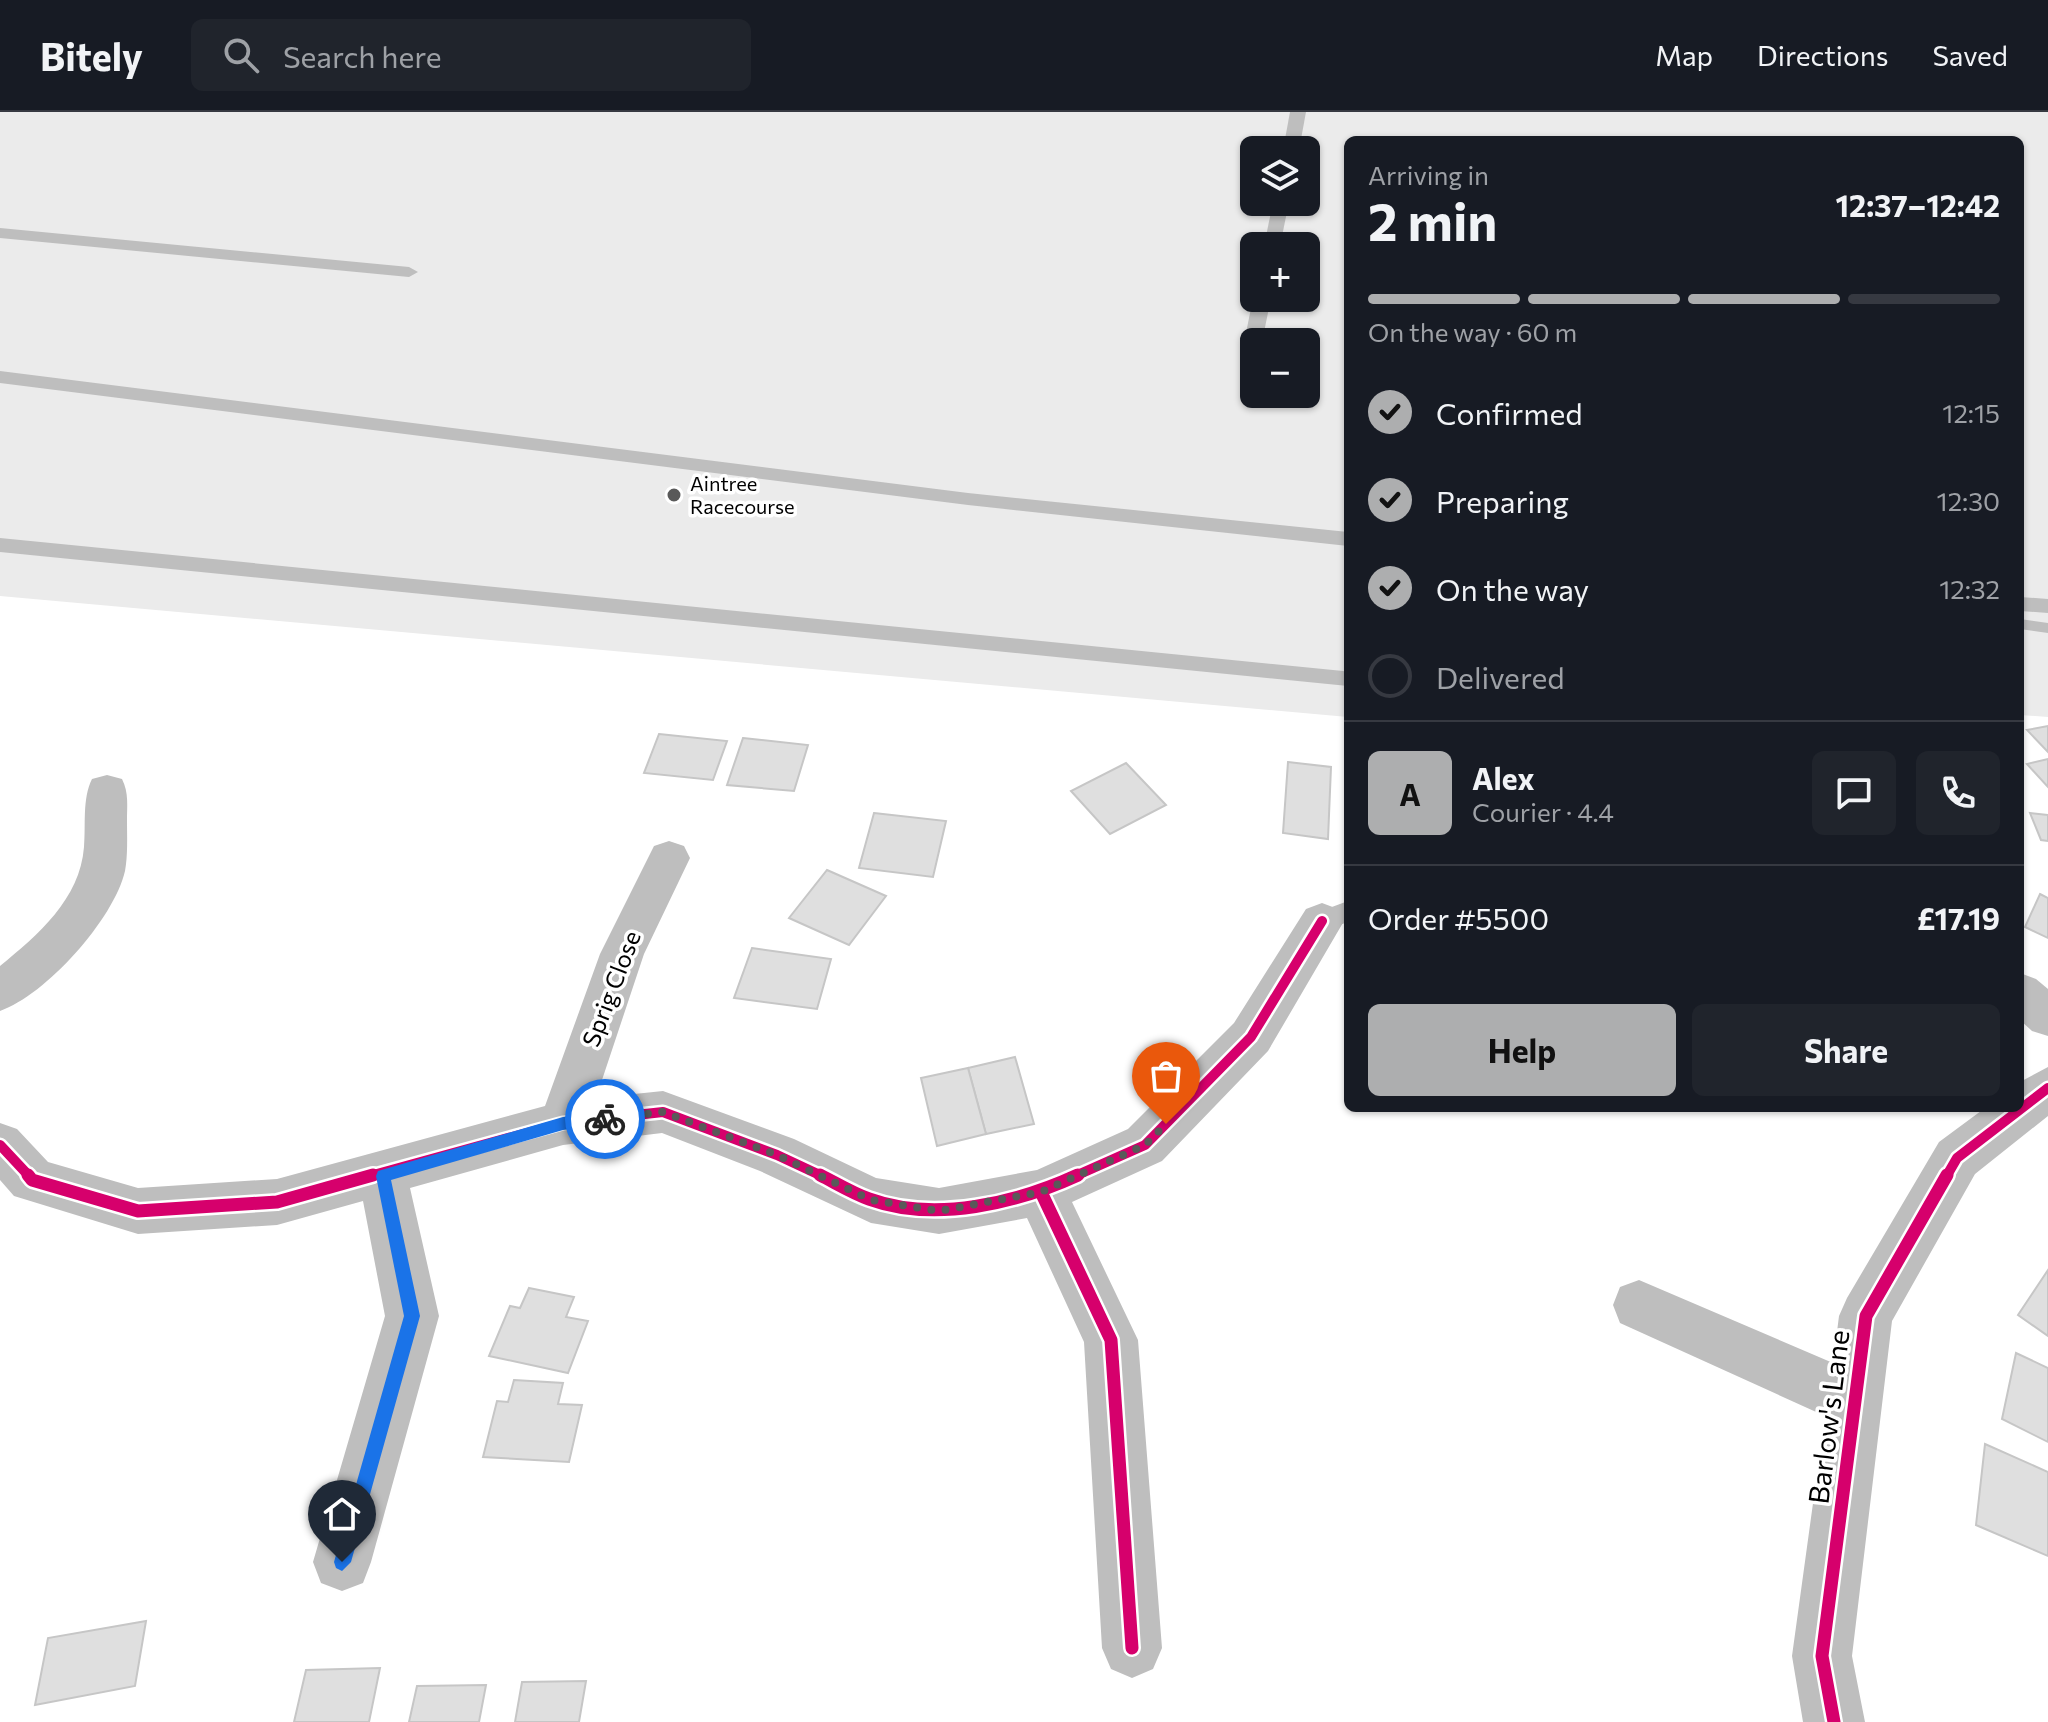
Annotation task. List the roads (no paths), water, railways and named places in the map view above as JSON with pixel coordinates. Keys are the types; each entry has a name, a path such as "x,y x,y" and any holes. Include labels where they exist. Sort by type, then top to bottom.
{"street":[{"path":"0,992 17,980 82,912 103,873 107,790"},
{"name":"Sprig Close","path":"563,1123 622,954 669,858"},
{"path":"0,1145 32,1180 138,1211 277,1202 383,1176 563,1123 663,1112 777,1155 871,1200 939,1211 1041,1192 1145,1145 1251,1037 1335,916"},
{"path":"2024,996 2048,1017"},
{"name":"Barlow's Lane","path":"2024,1106 2048,1088"},
{"name":"Barlow's Lane","path":"1834,1722 1822,1656 1866,1316 1957,1158 2017,1112"},
{"path":"342,1562 412,1316 383,1176"},
{"path":"1041,1192 1111,1340 1132,1648"},
{"name":"Barlow's Lane","path":"1639,1305 1855,1401"}],"lane":[{"path":"1294,136 1298,112"},
{"path":"0,233 409,272"},
{"path":"0,377 968,499 1344,539"},
{"path":"0,545 1343,679"},
{"path":"2024,604 2048,606"}],"waterway":[{"path":"2024,625 2048,628"}],"place":[{"name":"Aintree Racecourse","path":"674,495"}]}
